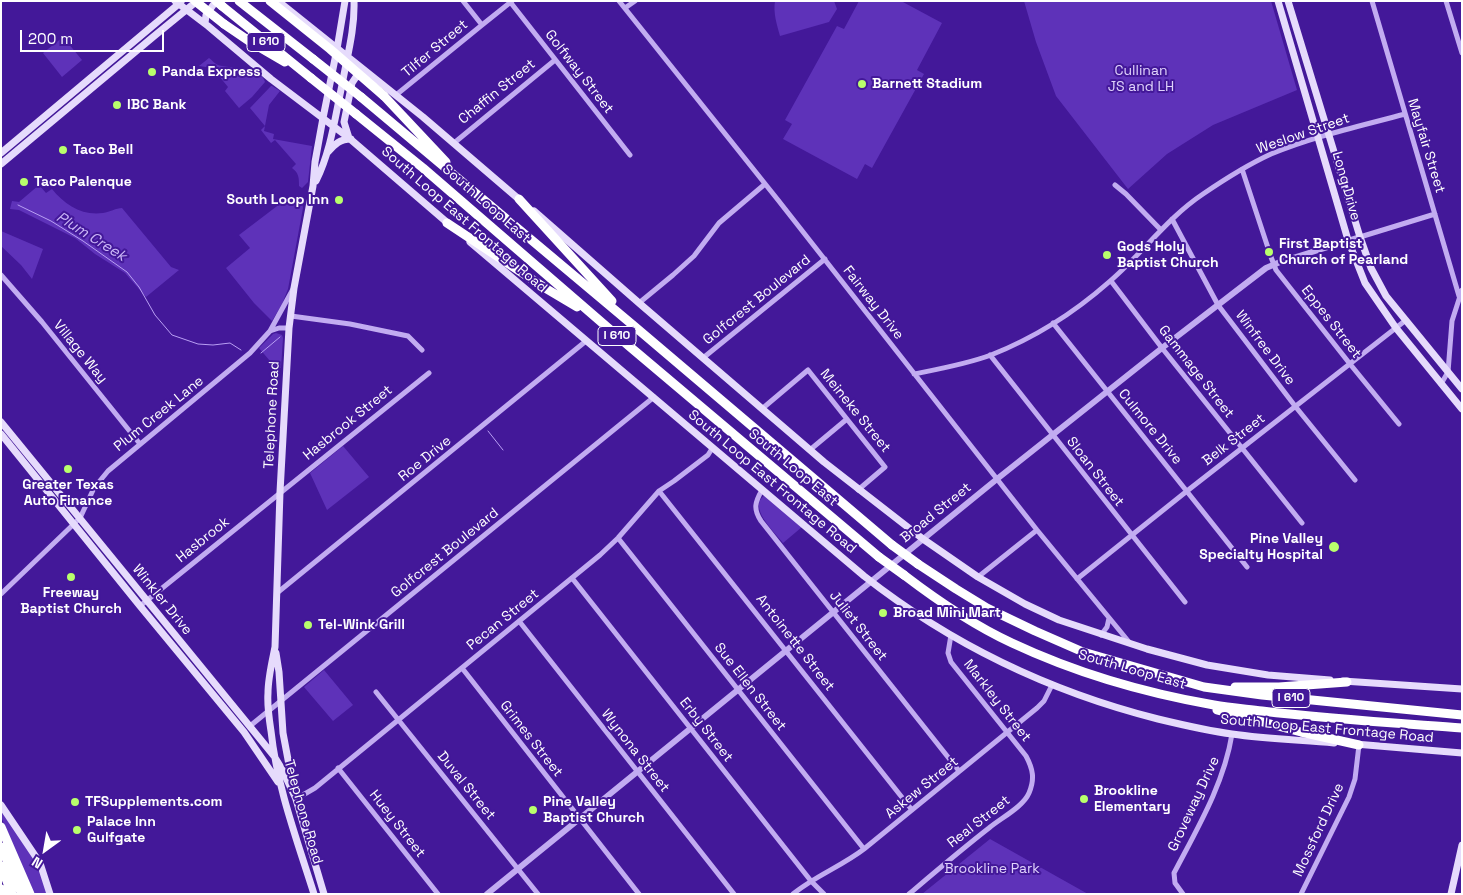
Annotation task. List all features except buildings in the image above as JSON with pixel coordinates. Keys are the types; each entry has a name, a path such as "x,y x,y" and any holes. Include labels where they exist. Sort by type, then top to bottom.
{"highway":[{"path":"196,1 249,41 311,78"},
{"name":"South Loop East","path":"239,1 361,97 468,186 892,545 987,608 1082,652 1204,687 1262,695 1462,715"},
{"path":"270,1 330,49 384,96 468,186"},
{"name":"South Loop East","path":"218,3 423,168 600,321 879,557 942,603 1011,643 1090,674 1150,692 1215,705 1300,716 1462,728"},
{"path":"519,199 634,326"},
{"path":"447,222 545,288 600,321"},
{"path":"1204,687 1279,687 1347,682"},
{"path":"1172,696 1220,711 1359,745"},
{"path":"3,831 30,894"},
{"path":"1,847 22,894"},
{"path":"1,866 12,894"},
{"path":"1,889 3,894"}],"main road":[{"path":"1,164 196,1"},
{"path":"278,1 454,143 858,490 923,539 978,577 1025,604 1059,620 1131,644 1207,665 1269,675 1462,689"},
{"name":"Telephone Road","path":"314,894 281,786 274,756 268,712 268,693 270,669 275,648 280,492 289,328 323,118 345,1"},
{"name":"Telephone Road","path":"313,186 322,168 333,126 348,57 355,15 354,1"},
{"name":"Long Drive","path":"1278,1 1348,240 1365,282 1396,328 1462,408"},
{"name":"Long Drive","path":"1288,1 1371,268 1386,296 1462,389"},
{"path":"1,153 179,2"},
{"name":"South Loop East Frontage Road","path":"179,2 186,10 205,23 272,79 350,139 498,267 871,582 951,635 999,661 1085,698 1177,723 1232,734 1462,753"},
{"path":"205,23 206,15 218,3"},
{"path":"1286,28 1296,25"},
{"path":"325,157 334,145 343,140 350,139 344,122 352,83 359,76 370,75"},
{"path":"1303,86 1313,83"},
{"path":"18,138 24,144"},
{"path":"1334,192 1346,190"},
{"name":"Winkler Drive","path":"1,422 21,452 77,521 146,600 274,756 282,768 296,799"},
{"name":"Winkler Drive","path":"1,434 21,452"},
{"name":"Winkler Drive","path":"77,521 140,606 244,732 281,786"},
{"path":"177,651 184,646"},
{"name":"Telephone Road","path":"275,648 279,672 283,733 296,799 324,894"},
{"path":"210,691 217,686"},
{"path":"244,732 250,726"},
{"path":"1,805 40,862 50,894"},
{"path":"1451,894 1462,846"}],"street":[{"path":"463,1 482,25"},
{"name":"Fairway Drive","path":"619,1 825,259 1037,530 1131,644"},
{"path":"625,8 634,1"},
{"name":"Mayfair Street","path":"1372,1 1435,214 1461,293"},
{"path":"1446,1 1462,53"},
{"name":"Tilfer Street","path":"396,95 512,2"},
{"name":"Golfway Street","path":"512,2 630,155"},
{"name":"Chaffin Street","path":"454,143 556,60"},
{"name":"Weslow Street","path":"914,374 990,355 1021,341 1053,322 1084,302 1110,281 1172,219 1201,196 1242,169 1272,154 1319,138 1405,114"},
{"name":"Eppes Street","path":"1242,169 1273,265 1399,424"},
{"path":"639,303 674,275 694,256 719,223 765,184"},
{"path":"1115,185 1161,230"},
{"name":"Broad Street","path":"487,894 997,479 1266,268 1348,240 1435,214"},
{"name":"Winfree Drive","path":"1172,219 1218,305 1295,406 1355,480"},
{"name":"Golfcrest Boulevard","path":"703,358 825,259"},
{"name":"Village Way","path":"1,275 140,444"},
{"name":"Gammage Street","path":"1110,281 1302,524"},
{"name":"Plum Creek Lane","path":"77,521 100,479 250,353 270,331 294,288"},
{"path":"1441,384 1448,372 1452,321 1461,293"},
{"path":"291,316 350,324 408,336 422,350"},
{"name":"Belk Street","path":"1077,579 1406,320"},
{"name":"Culmore Drive","path":"1053,322 1247,567"},
{"path":"270,331 279,328 289,328"},
{"name":"Roe Drive","path":"277,593 586,341"},
{"name":"Sloan Street","path":"990,355 1184,602"},
{"name":"Meineke Street","path":"763,408 808,370 885,467 858,490"},
{"name":"Hasbrook Street","path":"280,492 429,373"},
{"name":"Golfcrest Boulevard","path":"250,726 654,398"},
{"path":"811,449 847,419"},
{"name":"Pecan Street","path":"296,799 315,788 572,578 618,538 659,491 708,455 713,447"},
{"name":"Juliet Street","path":"762,490 755,506 758,516 960,771"},
{"name":"Antoinette Street","path":"659,491 912,810"},
{"name":"Hasbrook","path":"140,606 280,492"},
{"path":"1,594 77,521"},
{"path":"978,577 1037,530"},
{"name":"Sue Ellen Street","path":"618,538 864,849"},
{"name":"Erby Street","path":"572,578 811,881 824,894"},
{"path":"1101,634 1108,627 1109,618"},
{"name":"Wynona Street","path":"519,621 734,894"},
{"name":"Markley Street","path":"951,635 948,653 951,662 1026,756 1033,772 1033,782"},
{"name":"Grimes Street","path":"462,668 639,894"},
{"name":"Askew Street","path":"793,894 804,885 842,865 864,849 1041,705 1052,685"},
{"name":"Duval Street","path":"376,692 538,894"},
{"name":"Groveway Drive","path":"1183,894 1175,883 1174,873 1217,788 1227,762 1232,734"},
{"name":"Mossford Drive","path":"1301,894 1350,796 1359,745"},
{"name":"Huey Street","path":"338,768 438,894"},
{"name":"Real Street","path":"909,894 989,828 1023,803 1030,792 1033,782"}],"green space":[{"path":"775,1 834,1 837,9 829,22 780,36 775,14"},
{"name":"Barnett Stadium","path":"859,1 901,1 942,23 917,70 924,74 872,168 865,164 857,179 783,139 792,124 785,120 837,26 844,29"},
{"name":"Cullinan JS and LH","path":"1024,1 1271,1 1297,90 1213,125 1167,154 1128,189 1056,96 1036,42"},
{"path":"63,37 82,60 62,77 43,53"},
{"path":"209,58 218,65 252,71 263,77 265,82 239,108 225,91 228,87 210,65 206,67 199,66"},
{"path":"272,86 280,91 269,105 265,126 250,108"},
{"path":"265,126 264,131 274,134 273,139 312,146 308,182 302,188 299,186 297,174 292,168 296,164 275,140 271,143 261,130"},
{"path":"39,185 46,193 52,189 62,200 74,208 88,213 103,213 122,208 171,267 179,270 146,297 125,273 95,254 75,238 19,210 10,209 12,201 19,202"},
{"path":"289,197 300,201 303,208 288,289 272,321 254,303 226,268 250,248 239,235"},
{"path":"1,231 43,249 32,279 21,265 1,246"},
{"path":"276,333 282,335 283,338 281,368 275,367 259,348"},
{"path":"343,446 369,477 327,510 310,473"},
{"path":"765,495 802,527 783,543 760,512 760,500"},
{"path":"324,670 353,705 333,721 304,687"},
{"path":"1,811 38,864 48,894 34,894 1,817"},
{"name":"Brookline Park","path":"990,839 1088,894 922,894"}],"waterway":[{"name":"Plum Creek","path":"18,205 51,221 127,272 139,287 155,315 172,335 198,344 230,343 241,350"},
{"name":"Plum Creek","path":"261,353 280,337"},
{"name":"Plum Creek","path":"488,431 503,450"}],"place":[{"name":"Panda Express","path":"152,72"},
{"name":"Barnett Stadium","path":"862,84"},
{"name":"IBC Bank","path":"117,105"},
{"name":"Taco Bell","path":"63,150"},
{"name":"Taco Palenque","path":"24,182"},
{"name":"South Loop Inn","path":"339,200"},
{"name":"First Baptist Church of Pearland","path":"1269,252"},
{"name":"Gods Holy Baptist Church","path":"1107,255"},
{"name":"Greater Texas Auto Finance","path":"68,469"},
{"name":"Pine Valley Specialty Hospital","path":"1334,547"},
{"name":"Freeway Baptist Church","path":"71,577"},
{"name":"Broad Mini Mart","path":"883,613"},
{"name":"Tel-Wink Grill","path":"308,625"},
{"name":"Brookline Elementary","path":"1084,799"},
{"name":"TFSupplements.com","path":"75,802"},
{"name":"Pine Valley Baptist Church","path":"533,810"},
{"name":"Palace Inn Gulfgate","path":"77,830"}]}
